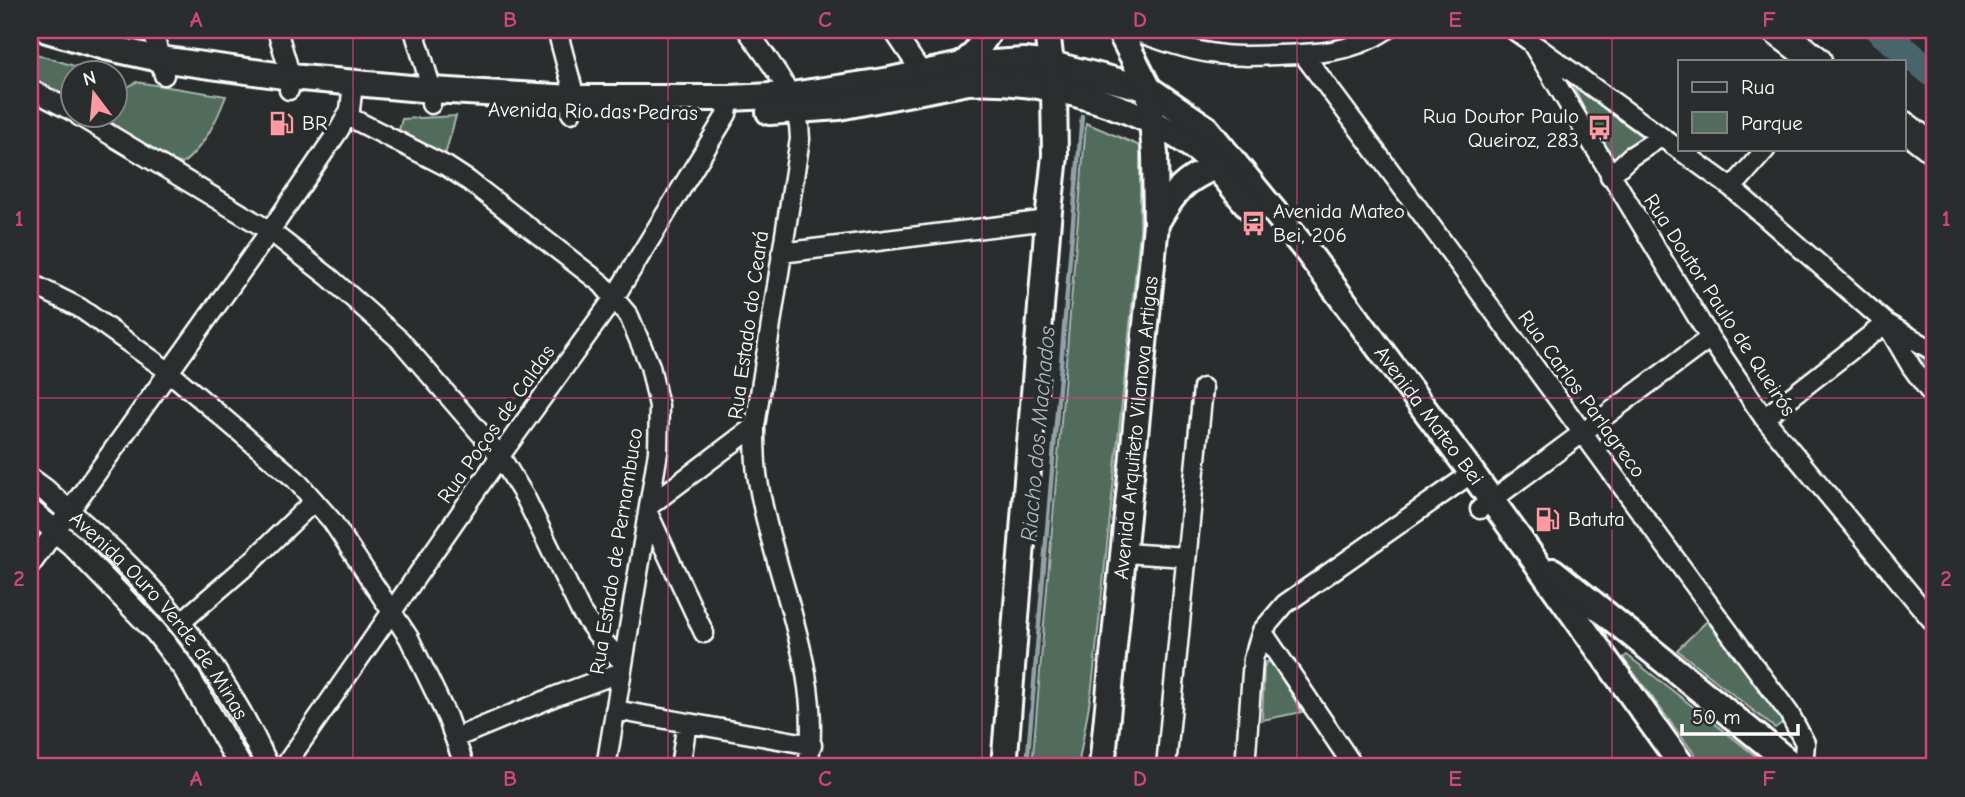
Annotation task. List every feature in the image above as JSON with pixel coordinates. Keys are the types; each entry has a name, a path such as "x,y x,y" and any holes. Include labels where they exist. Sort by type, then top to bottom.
{"highway":[{"path":"1776,30 1816,60"},
{"path":"1906,128 1935,150"}],"main road":[{"path":"962,65 974,54 990,30"},
{"path":"1008,762 1055,156 1054,90 1047,30"},
{"path":"1119,30 1149,89"},
{"name":"Avenida Rio das Pedras","path":"39,35 106,47 162,67 290,83 351,99 432,97 572,106 729,106 794,103 853,87 925,81 989,81 1054,90 1123,109 1153,123"},
{"name":"Avenida Rio das Pedras","path":"925,81 962,65 1024,61 1051,64 1149,89"},
{"name":"Avenida Arquiteto Vilanova Artigas","path":"1102,767 1156,224 1157,192 1149,89"},
{"name":"Avenida Mateo Bei","path":"1149,89 1206,128 1309,254 1577,634 1666,767"},
{"name":"Avenida Mateo Bei","path":"1153,123 1188,144 1215,167 1304,273 1466,477"},
{"path":"1156,224 1174,193 1183,184 1215,167"},
{"name":"Avenida Mateo Bei","path":"1486,505 1528,551 1577,634 1683,767"},
{"path":"1528,551 1795,767"},
{"path":"1577,634 1614,634 1638,641"}],"street":[{"path":"153,30 162,67"},
{"path":"276,30 290,83"},
{"path":"414,30 432,97"},
{"path":"557,30 568,67 572,106"},
{"path":"747,30 794,103"},
{"path":"893,30 925,81"},
{"path":"1132,30 1211,54 1248,56 1333,52 1359,44 1386,30"},
{"name":"Rua Doutor Paulo de Queirós","path":"1514,30 1531,42 1710,338 1764,418 1928,603 1935,624"},
{"path":"1531,42 1678,149"},
{"name":"Rua Carlos Parlagreco","path":"1303,54 1789,713 1805,743 1803,767"},
{"path":"30,89 60,105"},
{"path":"30,566 270,231 351,99"},
{"name":"Rua Estado de Pernambuco","path":"351,99 485,191 602,284 629,316 640,338 659,406 658,452 606,767"},
{"name":"Rua Estado do Ceará","path":"794,103 800,139 755,426 757,473 810,695 812,745 808,767"},
{"name":"Rua Poços de Caldas","path":"284,767 500,456 614,298 729,106"},
{"path":"102,130 270,231 329,277 400,340 500,456 525,497 582,612 622,668 455,738"},
{"path":"1610,176 1630,157 1661,137"},
{"path":"1679,150 1732,188 1886,323 1935,352"},
{"path":"1732,188 1765,150"},
{"path":"781,253 1048,220"},
{"path":"30,283 80,308 168,371 295,479 332,520 409,638 455,738 465,767"},
{"path":"1886,323 1911,366 1935,399"},
{"path":"1764,418 1886,323"},
{"path":"1486,505 1710,338"},
{"path":"1166,767 1203,388"},
{"path":"704,633 648,509 755,426"},
{"path":"1245,767 1254,659 1262,631 1285,604 1466,477"},
{"name":"Avenida Ouro Verde de Minas","path":"30,480 130,567 179,624 212,665 255,738 268,767"},
{"path":"179,624 253,560 314,501"},
{"name":"Avenida Ouro Verde de Minas","path":"30,510 55,530 156,632 185,670 241,767"},
{"path":"1124,552 1186,557"},
{"path":"1262,631 1354,767"},
{"path":"615,710 812,745"},
{"path":"680,767 687,723"}],"green space":[{"path":"30,52 60,62 60,100 30,86"},
{"path":"136,82 226,96 197,150 182,164 143,145 122,130 130,130 130,86"},
{"path":"1573,86 1644,138 1611,166"},
{"path":"456,116 445,155 399,130 402,119"},
{"path":"1086,123 1140,146 1140,230 1092,688 1078,767 1032,767"},
{"path":"1909,346 1935,365 1935,381"},
{"path":"1707,621 1781,718 1782,723 1775,728 1677,650"},
{"path":"1627,655 1770,767 1704,767 1623,658"},
{"path":"1266,662 1272,662 1302,712 1262,720"}],"waterway":[{"path":"1879,30 1935,75"},
{"name":"Riacho dos Machados","path":"1028,755 1082,116"}],"place":[{"name":"BR","path":"282,123"},
{"name":"Rua Doutor Paulo Queiroz, 283","path":"1599,128"},
{"name":"Avenida Mateo Bei, 206","path":"1253,223"},
{"name":"Batuta","path":"1548,519"}]}
